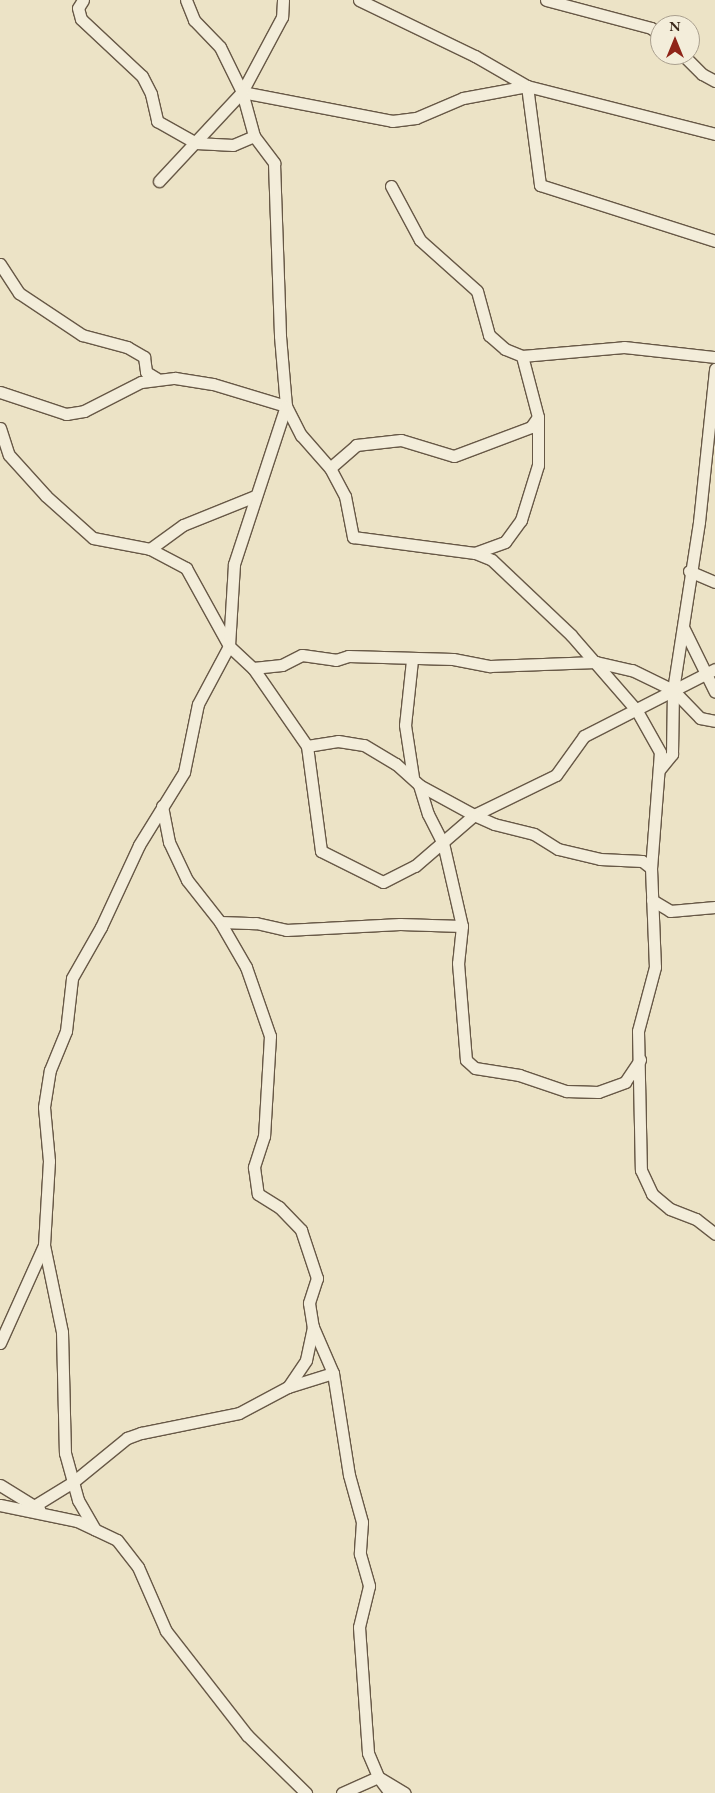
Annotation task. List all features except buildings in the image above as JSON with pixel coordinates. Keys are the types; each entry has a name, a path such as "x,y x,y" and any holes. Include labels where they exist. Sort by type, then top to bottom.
{"street":[{"path":"84,0 78,8 81,19 142,76 151,94 157,122 196,142 233,145 254,136"},
{"path":"186,0 194,20 220,47 242,92 254,136 274,163 280,336 286,406 301,435 330,468 345,496 353,537 475,553 492,560 524,588 596,662 637,711 660,752 653,814 651,868 654,967 638,1031 641,1170 652,1194 670,1209 696,1219 715,1234"},
{"path":"159,181 242,92 282,17 284,0"},
{"path":"359,0 474,56 527,86 715,134"},
{"path":"546,0 650,28"},
{"path":"693,65 702,74 715,81"},
{"path":"242,92 392,122 416,118 463,98 527,86"},
{"path":"527,86 540,186 715,240"},
{"path":"391,186 420,240 477,291 489,335 505,348 522,356 624,348 715,357"},
{"path":"0,264 19,294 82,335 127,348 144,357 146,372 156,378"},
{"path":"475,553 505,542 521,520 538,465 538,417 522,356"},
{"path":"659,770 672,754 673,690 683,627 689,571 699,522 715,369"},
{"path":"0,392 66,414 84,411 141,382 156,378 213,384 286,406"},
{"path":"95,1530 78,1500 65,1453 62,1332 44,1245 49,1161 44,1107 50,1070 66,1031 72,978 162,806 184,772 198,704 229,646 234,564 286,406"},
{"path":"330,468 356,445 401,440 454,456 531,427 538,417"},
{"path":"0,428 4,453 46,496 93,538 150,549 186,568 229,646 254,668 307,746 321,851 383,882 415,866 474,815 556,775 584,736 637,711 710,671"},
{"path":"150,549 183,526 255,496"},
{"path":"689,571 715,582"},
{"path":"683,627 710,671 715,692"},
{"path":"254,668 282,665 302,655 336,660 348,656 412,660 453,659 490,666 596,662 632,670 673,690 700,718 715,721"},
{"path":"412,660 405,724 416,781 428,814 443,843 462,926 458,963 466,1060 475,1068 519,1075 566,1091 598,1092 624,1082 640,1060"},
{"path":"307,746 338,741 364,745 416,781 474,815 494,824 534,834 558,849 600,859 642,861 651,868"},
{"path":"162,806 169,842 187,880 220,922 246,967 270,1036 264,1136 254,1167 258,1194 279,1207 301,1230 317,1278 309,1303 313,1327 333,1373 349,1476 362,1522 360,1554 369,1586 359,1627 360,1665 368,1754 378,1777 390,1793"},
{"path":"652,900 670,911 715,907"},
{"path":"220,922 256,923 286,930 400,924 462,926"},
{"path":"0,1343 44,1245"},
{"path":"288,1387 306,1360 313,1327"},
{"path":"0,1505 38,1509 127,1438 140,1432 239,1413 288,1387 333,1373"},
{"path":"0,1485 38,1509 117,1540 138,1567 166,1631 247,1735 306,1793"},
{"path":"342,1793 378,1777"},
{"path":"378,1777 405,1793"}]}
